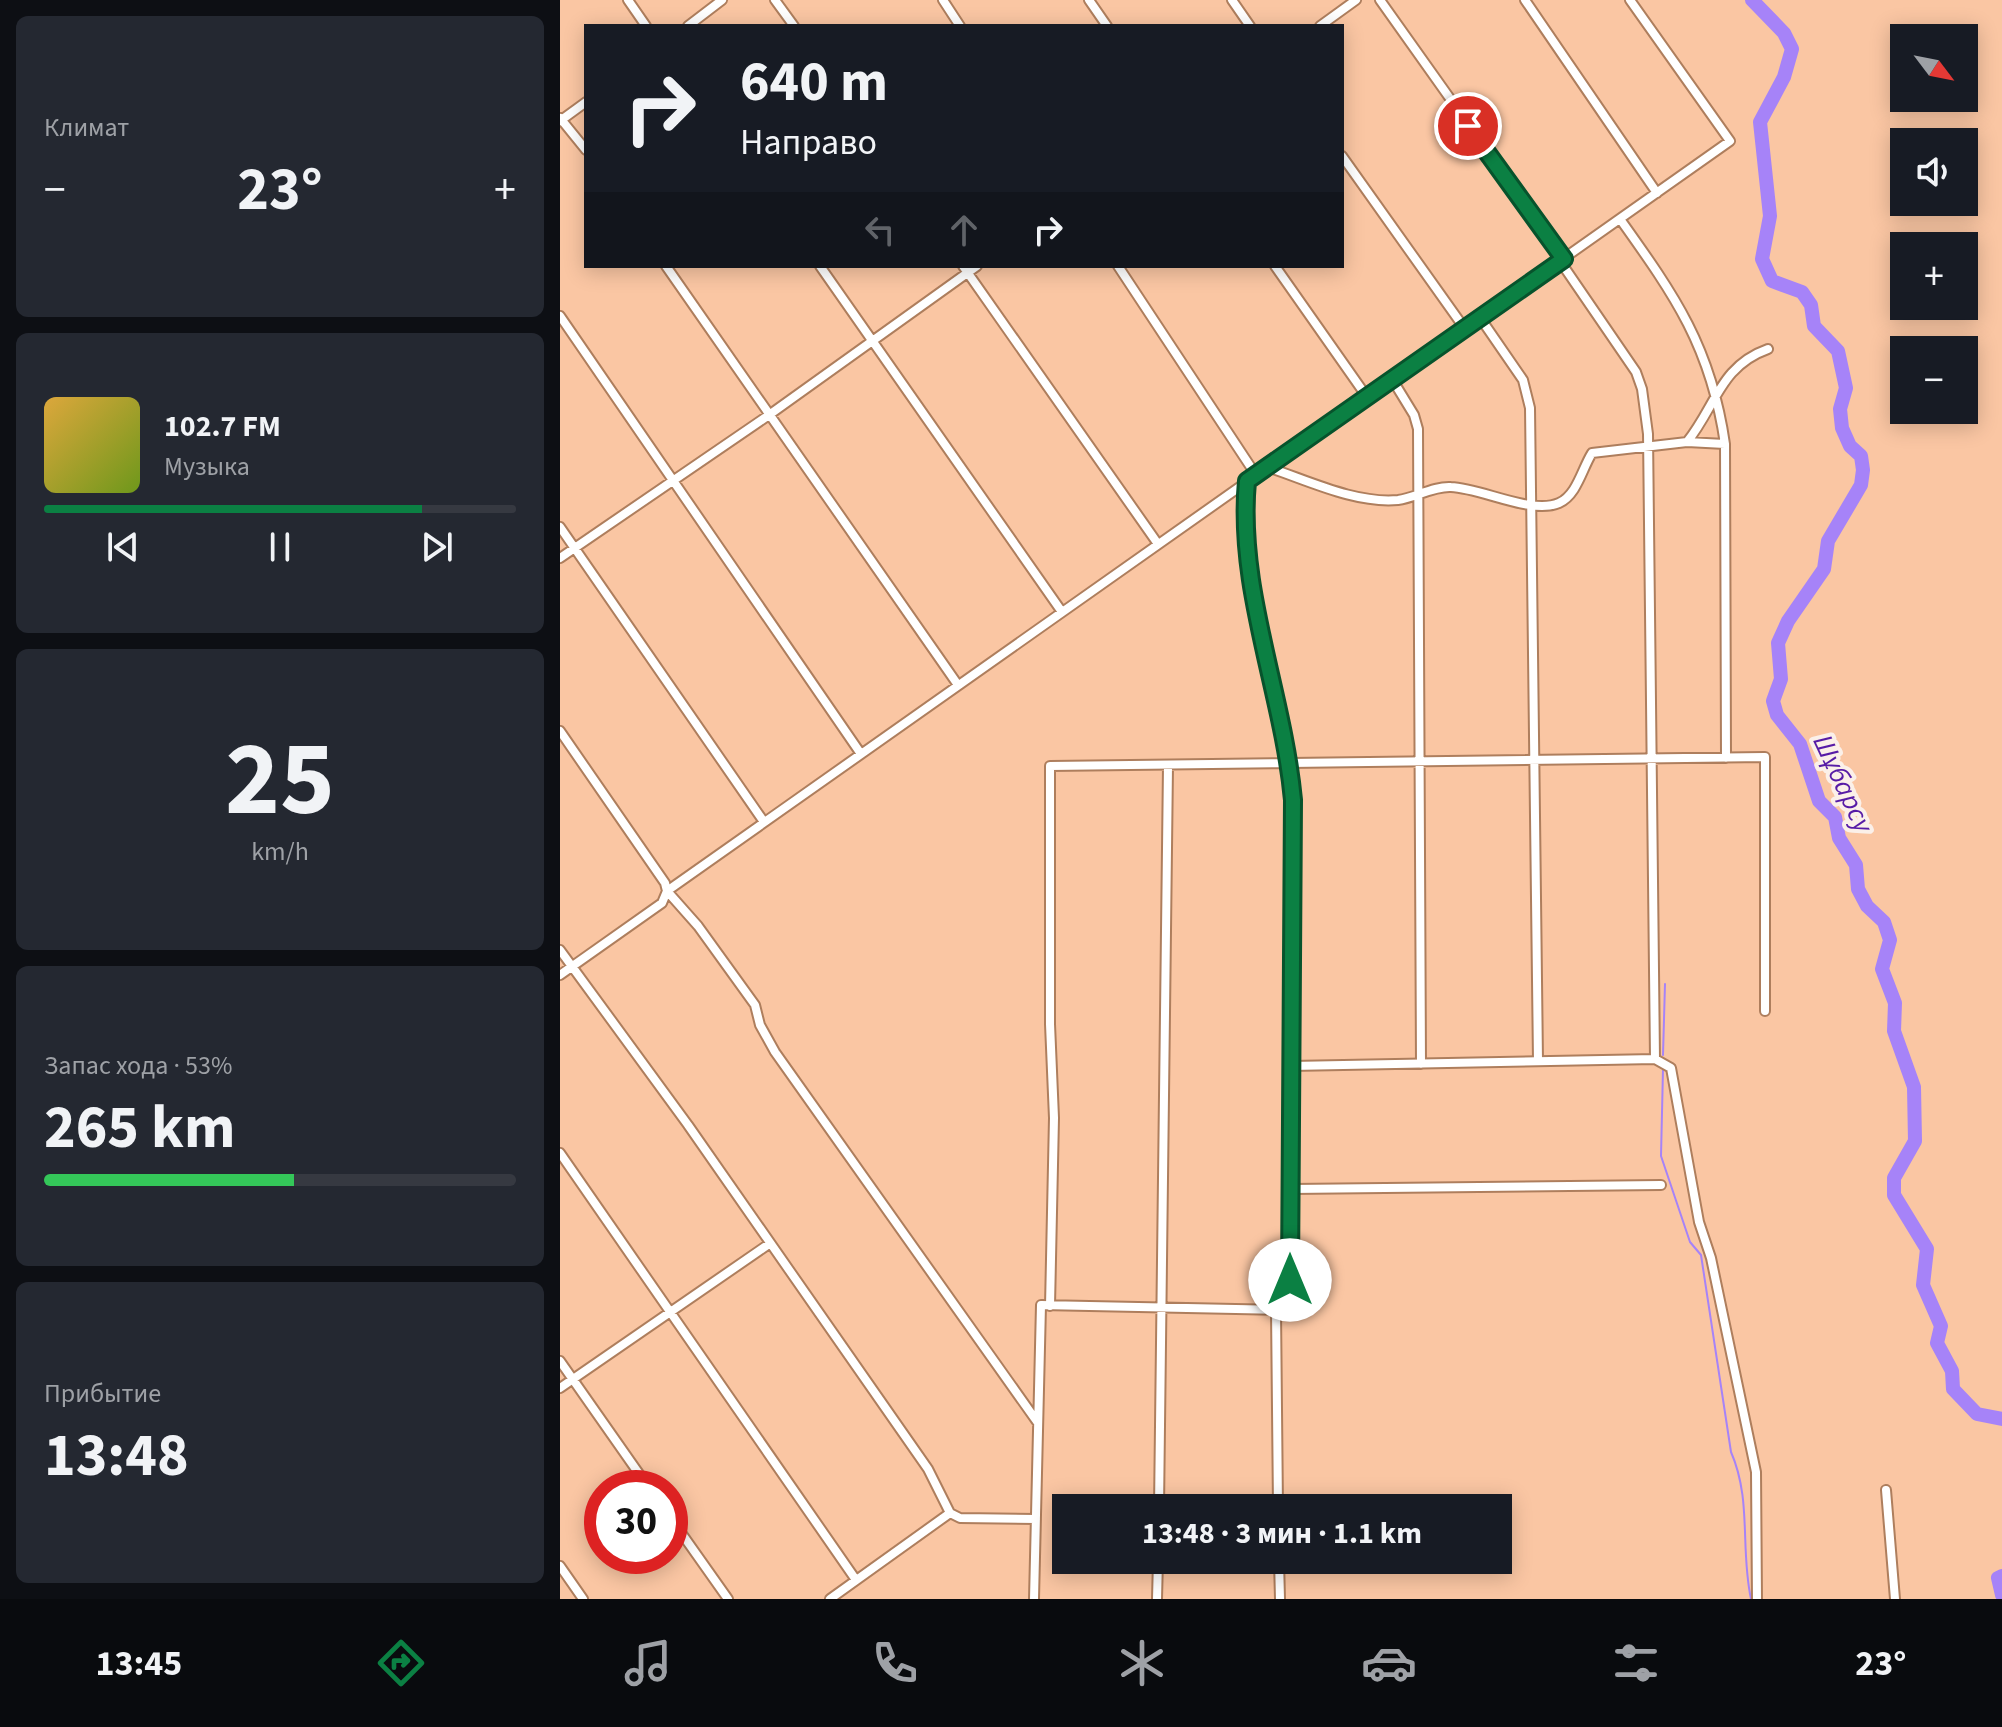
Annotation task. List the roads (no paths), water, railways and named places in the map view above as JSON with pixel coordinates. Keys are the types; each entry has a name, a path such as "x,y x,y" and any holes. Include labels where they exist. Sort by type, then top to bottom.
{"street":[{"path":"628,0 645,24"},
{"path":"691,24 722,0"},
{"path":"775,0 793,24"},
{"path":"943,0 959,24"},
{"path":"1089,0 1106,24"},
{"path":"1232,0 1249,24"},
{"path":"1323,24 1356,0"},
{"path":"1380,0 1562,260 1636,372 1642,389 1648,445 1654,759 1655,1059"},
{"path":"1525,0 1657,193"},
{"path":"560,975 662,903 667,891 1730,141 1630,0"},
{"path":"584,103 561,120 584,148"},
{"path":"1344,159 1465,329"},
{"path":"1620,219 1676,297 1702,350 1716,394 1725,444 1726,758"},
{"path":"667,268 958,685"},
{"path":"821,268 1062,612"},
{"path":"1034,1599 1041,1305 1290,1310 1293,800 1289,764 1255,610 1245,511 1252,478 1119,268"},
{"path":"1276,268 1367,397"},
{"path":"560,558 873,342 965,269 1158,544"},
{"path":"560,316 861,754"},
{"path":"1481,319 1528,390 1538,1061"},
{"path":"1687,442 1734,368 1747,357 1768,349"},
{"path":"1392,379 1414,415 1418,429 1421,1064"},
{"path":"1267,467 1345,493 1379,499 1398,500 1449,486 1532,504 1556,505 1569,497 1592,453 1687,442 1725,444"},
{"path":"560,527 764,822"},
{"path":"560,731 665,883 667,891 698,926 755,1005 760,1025 775,1052 1038,1423"},
{"path":"1050,1306 1054,1118 1050,1009 1050,766 1765,757 1765,1011"},
{"path":"1159,1494 1168,766"},
{"path":"560,950 688,1125 928,1469 950,1513 960,1518 1036,1519"},
{"path":"1291,1066 1655,1059 1671,1068 1699,1222 1711,1258 1756,1472 1757,1599"},
{"path":"560,1153 856,1580"},
{"path":"1291,1189 1661,1185"},
{"path":"560,1388 769,1244"},
{"path":"1276,1310 1278,1494"},
{"path":"560,1361 636,1470"},
{"path":"1886,1490 1895,1599"},
{"path":"830,1599 950,1513"},
{"path":"688,1542 728,1599"},
{"path":"560,1566 583,1599"},
{"path":"1157,1599 1158,1574"},
{"path":"1279,1574 1280,1599"}],"waterway":[{"name":"Шұбарсу","path":"1752,0 1784,33 1792,49 1784,77 1760,122 1770,216 1762,259 1772,281 1802,292 1811,305 1814,326 1838,351 1846,388 1840,409 1842,428 1850,446 1861,456 1863,470 1861,485 1828,541 1824,569 1788,621 1778,643 1781,679 1773,701 1777,715 1800,744 1819,801 1835,817 1839,838 1856,865 1858,889 1867,906 1884,922 1890,940 1882,969 1895,1003 1894,1031 1914,1087 1915,1141 1894,1178 1894,1195 1927,1249 1923,1285 1941,1326 1937,1343 1952,1371 1953,1389 1977,1414 2002,1419"},
{"path":"1663,1055 1665,984"},
{"path":"1663,1069 1661,1156 1690,1242 1701,1255 1731,1452 1744,1506 1751,1599"},
{"name":"Шұбарсу","path":"2002,1576 1998,1578 2002,1595"}]}
